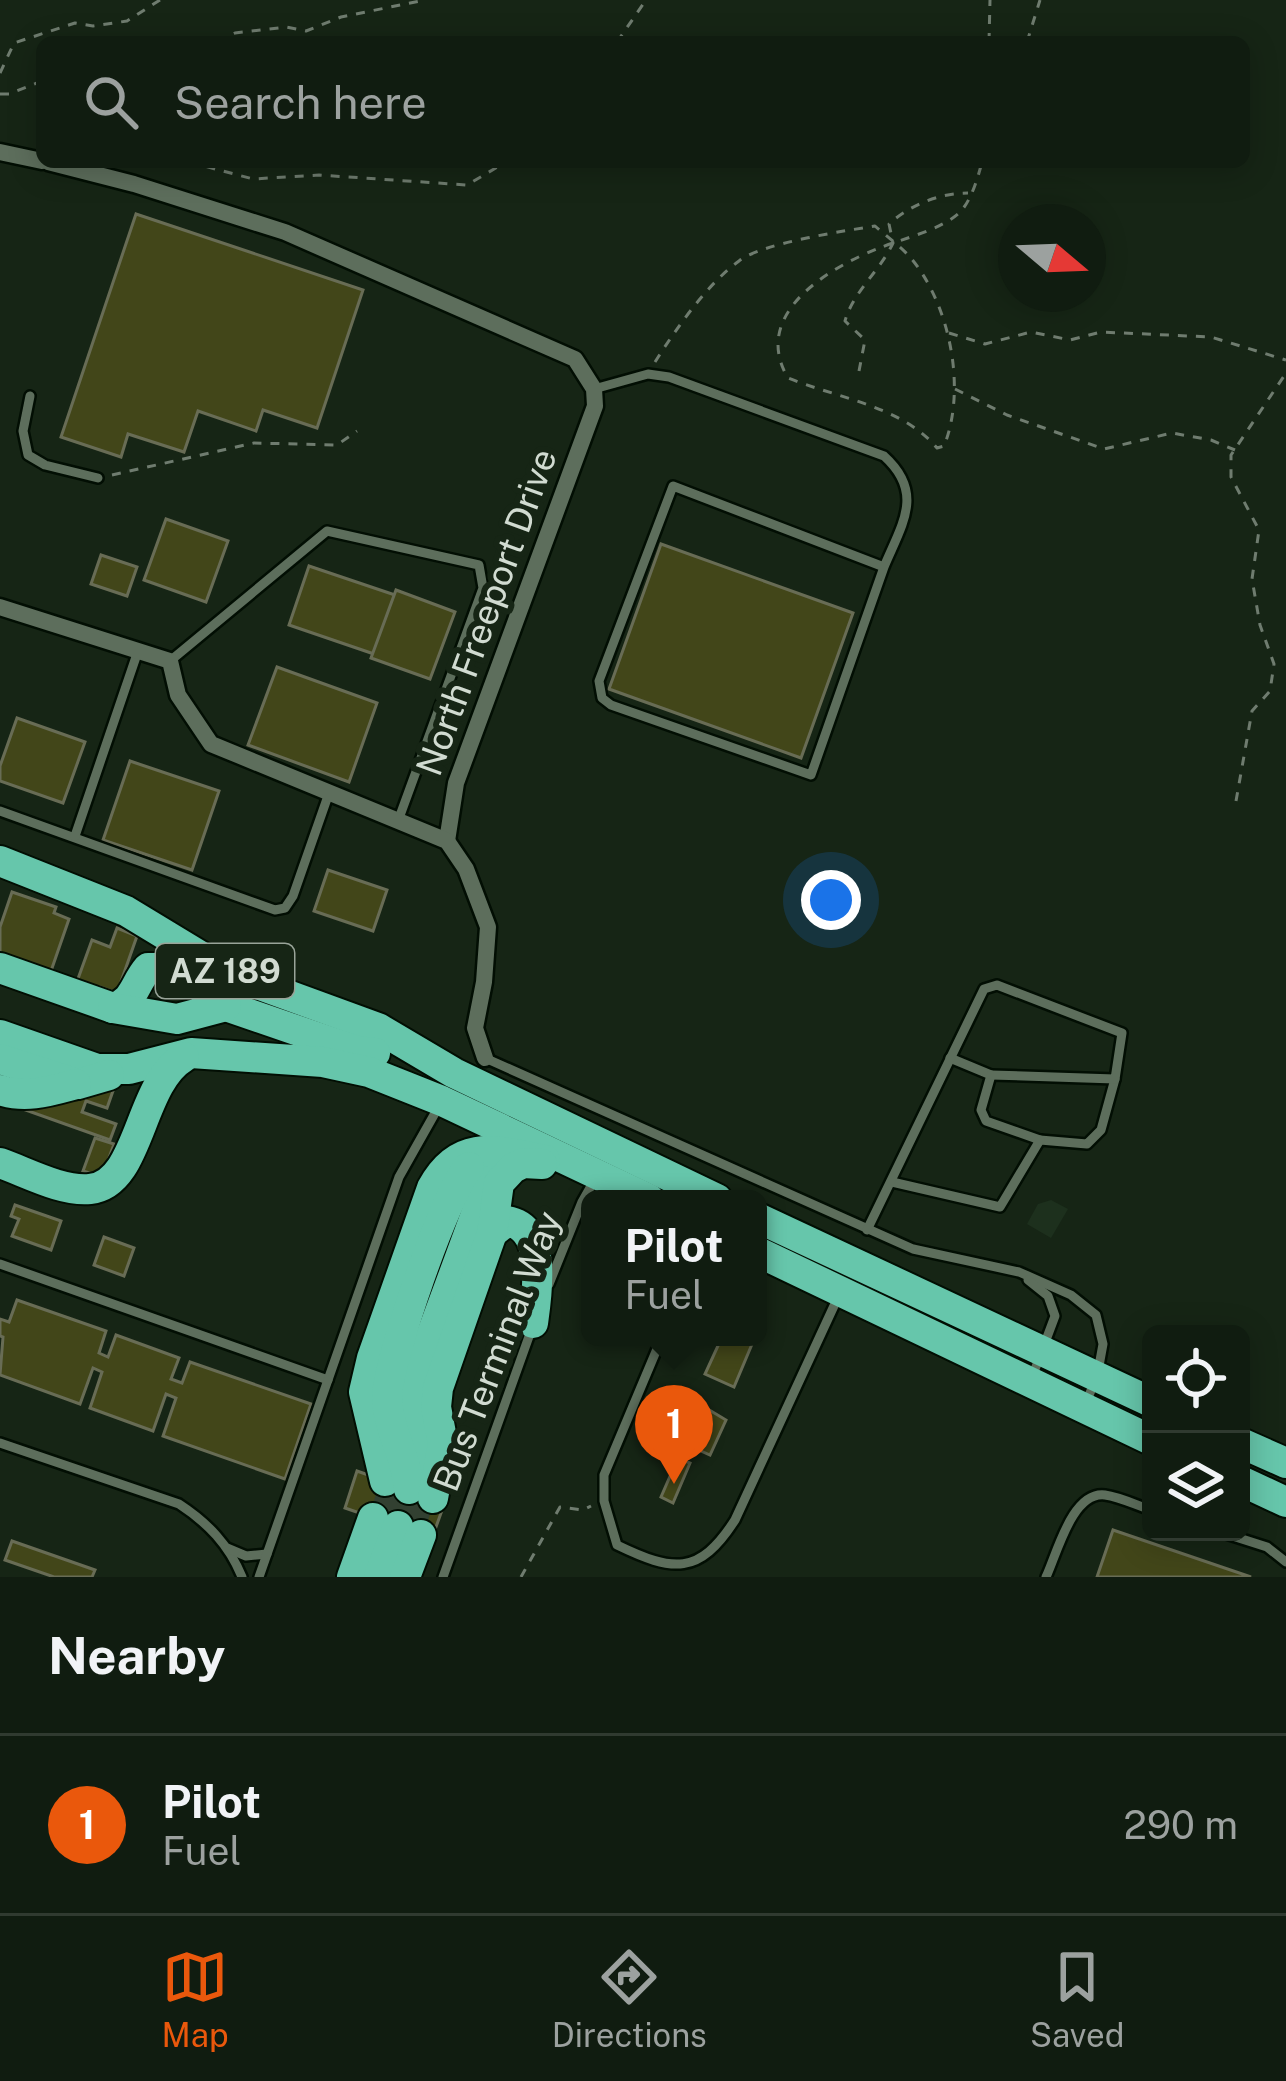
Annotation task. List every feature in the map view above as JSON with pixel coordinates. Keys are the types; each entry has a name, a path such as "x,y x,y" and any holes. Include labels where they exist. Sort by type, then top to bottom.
{"highway":[{"name":"AZ 189","path":"0,861 126,911 248,981 378,1028 433,1071 634,1190"},
{"name":"AZ 189","path":"0,968 112,1008 177,1019 226,1006"},
{"name":"AZ 189","path":"112,1008 134,995 148,968 160,968 189,979 226,1006 357,1051 433,1071"},
{"name":"AZ 189","path":"0,1035 97,1069 129,1069"},
{"name":"AZ 189","path":"0,1090 40,1094 191,1054 323,1062 369,1072 433,1071"},
{"path":"0,1163 73,1188 88,1189 113,1180 159,1080 170,1066 191,1054"},
{"path":"0,1059 78,1084"},
{"path":"410,1486 364,1392 421,1216 442,1170 463,1153 505,1165 591,1164"},
{"name":"AZ 189","path":"591,1164 685,1190"},
{"path":"410,1486 443,1444 436,1407 438,1388 492,1233 505,1165"},
{"path":"410,1486 434,1446 425,1408 427,1382 505,1165"},
{"path":"492,1233 507,1222 518,1223 527,1232 538,1281 533,1323"},
{"path":"767,1222 1142,1398"},
{"path":"767,1256 1142,1436"},
{"path":"1250,1446 1286,1463"},
{"path":"1250,1485 1286,1502"},
{"path":"352,1577 397,1526"},
{"path":"362,1577 397,1526"},
{"path":"380,1577 397,1526"},
{"path":"392,1577 397,1526"},
{"path":"397,1526 405,1577"}],"street":[{"path":"0,152 36,159"},
{"path":"72,168 285,232 574,359 595,398"},
{"name":"North Freeport Drive","path":"170,661 178,695 211,744 447,841 457,783 595,398"},
{"path":"0,607 170,661"},
{"path":"447,841 466,869 488,927 475,1028 485,1058"}],"lane":[{"path":"595,398 648,374 669,377 884,456 899,470 908,506 811,775 611,705 602,698 598,681 674,486 884,567"},
{"path":"30,397 23,431 28,455 45,465 98,478"},
{"path":"170,661 328,532 478,565 483,588 398,821"},
{"path":"76,836 138,651"},
{"path":"0,811 275,910 285,908 293,896 329,793"},
{"path":"867,1230 984,989 997,986 1122,1034 1101,1130 1087,1144 1040,1140 986,1121 981,1110 991,1075"},
{"path":"485,1058 913,1249 1019,1272 1071,1294 1096,1315 1103,1344 1097,1377 1083,1408"},
{"path":"950,1058 991,1075 1114,1079"},
{"path":"259,1577 433,1071"},
{"path":"892,1182 1000,1207 1040,1140"},
{"name":"Bus Terminal Way","path":"585,1190 591,1164"},
{"name":"Bus Terminal Way","path":"442,1577 581,1204"},
{"path":"0,1264 328,1380"},
{"path":"1019,1272 1048,1296 1055,1316 1029,1382"},
{"path":"658,1346 604,1475 604,1502 617,1546 660,1566 690,1564 717,1547 735,1520 841,1291"},
{"path":"0,1443 179,1504 204,1521 227,1548 242,1577"},
{"path":"1046,1577 1072,1518 1086,1499 1101,1494 1142,1507"},
{"path":"1250,1541 1267,1546 1286,1562"},
{"path":"227,1548 246,1556 267,1554"}],"path":[{"path":"0,73 14,43 75,23 93,26 127,21 160,0"},
{"path":"229,36 286,28 306,32 341,17 425,0"},
{"path":"621,36 646,0"},
{"path":"989,36 990,0"},
{"path":"1029,36 1040,0"},
{"path":"0,94 36,83"},
{"path":"212,168 253,179 319,175 467,185 496,168"},
{"path":"648,374 678,325 740,259 821,234 874,226 893,243 920,272 948,332 954,388 944,446 938,448 926,434 894,416 788,378 779,362 777,336 787,308 822,279 893,243 960,212 980,168"},
{"path":"859,371 866,340 845,321 850,302 893,243 889,224 901,213 947,193 970,194"},
{"path":"948,332 985,344 1031,332 1070,340 1101,332 1211,337 1286,360"},
{"path":"1236,801 1252,711 1270,692 1274,664 1260,625 1252,579 1258,530 1231,477 1235,450 1286,373"},
{"path":"954,388 1007,415 1104,449 1172,433 1235,450"},
{"path":"98,478 254,443 337,445 356,431"},
{"path":"521,1577 560,1507 583,1510 604,1502"}],"shaded area":[{"path":"1051,1200 1068,1209 1051,1238 1027,1224 1038,1204"}],"building":[{"path":"136,214 363,290 317,428 263,410 256,431 198,411 184,452 128,434 121,457 61,437"},
{"path":"166,519 228,541 206,602 144,580"},
{"path":"661,544 853,613 801,758 609,689"},
{"path":"101,555 137,567 127,596 91,584"},
{"path":"309,566 395,595 374,654 289,625"},
{"path":"396,590 455,612 430,679 371,658"},
{"path":"277,667 377,703 349,782 248,745"},
{"path":"17,718 85,742 63,803 0,781 0,766"},
{"path":"130,761 219,791 192,870 103,840"},
{"path":"328,870 387,890 373,931 314,911"},
{"path":"12,892 56,907 54,913 69,919 51,971 0,953 0,927"},
{"path":"117,928 137,936 117,993 100,987 98,994 75,987 92,940 110,947"},
{"path":"0,1042 114,1088 107,1108 86,1101 82,1112 116,1124 110,1140 0,1101"},
{"path":"95,1138 114,1144 102,1177 83,1171"},
{"path":"15,1205 61,1221 51,1250 12,1236 19,1219 11,1216"},
{"path":"104,1237 134,1248 124,1276 94,1265"},
{"path":"17,1300 106,1331 99,1353 108,1357 116,1335 179,1358 171,1379 182,1383 190,1362 311,1404 285,1479 163,1436 176,1398 166,1394 153,1431 90,1408 102,1372 93,1368 80,1404 0,1375 0,1319 9,1322"},
{"path":"718,1346 751,1346 734,1387 705,1374"},
{"path":"696,1402 726,1420 710,1455 672,1438 682,1408"},
{"path":"678,1458 690,1463 673,1503 661,1497"},
{"path":"357,1471 445,1502 432,1538 345,1508"},
{"path":"1113,1530 1251,1577 1097,1577"},
{"path":"12,1541 95,1570 92,1577 54,1577 5,1560"}],"tunnel":[{"path":"383,1521 395,1485"},
{"path":"409,1530 421,1494"}],"place":[{"name":"Pilot","path":"674,1484"}]}
